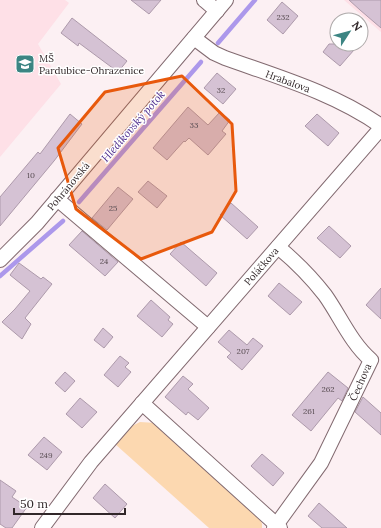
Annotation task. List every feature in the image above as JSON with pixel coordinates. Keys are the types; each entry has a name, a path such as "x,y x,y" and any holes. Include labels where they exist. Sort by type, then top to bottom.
{"street":[{"path":"204,0 217,11"},
{"name":"Pohránovská","path":"0,260 27,234 58,199 226,0"},
{"name":"Hrabalova","path":"194,38 214,53 224,58 338,100 367,116 381,127"},
{"name":"Poláčkova","path":"42,528 91,462 381,127"},
{"path":"58,199 208,327"},
{"name":"Čechova","path":"277,527 321,463 376,362 361,351 325,295 314,281 278,247"},
{"path":"142,404 277,527"}],"highlighted area":[{"path":"182,76 232,124 236,191 212,232 141,259 76,209 58,148 105,92"}],"shaded area":[{"name":"MŠ Pardubice-Ohrazenice","path":"0,0 65,0 69,3 38,44 61,84 0,157"},
{"path":"344,0 381,0 381,32 369,22 369,12 358,12"},
{"path":"140,422 156,423 260,517 262,528 209,528 115,444 130,427"}],"building":[{"path":"131,0 161,0 149,14"},
{"path":"349,0 381,0 381,28 369,18 369,12 362,12"},
{"path":"282,2 298,16 283,34 267,20"},
{"path":"72,18 127,61 118,72 79,43 78,46 61,33"},
{"path":"329,44 329,52 352,52 340,66 323,52"},
{"path":"217,73 236,89 223,104 204,88"},
{"path":"188,107 208,125 220,112 230,120 222,131 226,134 208,155 189,138 185,142 184,141 167,160 153,148"},
{"path":"70,114 82,124 54,161 0,226 0,197 38,152 40,154"},
{"path":"317,114 339,133 328,146 305,126"},
{"path":"148,181 167,196 157,208 138,192"},
{"path":"118,187 133,199 107,230 92,218"},
{"path":"231,203 258,227 247,239 220,215"},
{"path":"329,226 351,246 340,258 317,238"},
{"path":"82,231 118,262 105,276 69,245"},
{"path":"181,242 217,273 206,286 170,254"},
{"path":"19,263 41,279 43,277 52,284 25,318 31,324 22,339 2,322 30,291 10,275"},
{"path":"279,283 302,302 290,315 268,296"},
{"path":"381,288 381,319 366,305"},
{"path":"151,300 170,317 168,320 173,324 162,337 137,316"},
{"path":"103,328 113,337 104,348 94,340"},
{"path":"229,330 247,345 253,338 263,346 242,370 227,357 231,353 218,342"},
{"path":"120,356 129,363 125,367 131,372 118,387 104,375"},
{"path":"65,372 75,381 65,392 55,383"},
{"path":"328,372 348,388 342,401 338,398 311,431 292,415"},
{"path":"183,376 193,384 188,389 209,408 198,420 188,412 186,415 165,397"},
{"path":"363,397 381,413 381,435 355,412"},
{"path":"80,398 97,412 82,428 66,414"},
{"path":"44,437 62,452 47,470 28,455"},
{"path":"262,454 284,473 273,486 251,466"},
{"path":"0,480 16,491 12,497 27,507 12,528 6,528 0,524"},
{"path":"105,484 127,504 115,518 93,498"},
{"path":"319,503 347,528 322,528 308,516"}],"waterway":[{"name":"Hledíkovský potok","path":"218,43 255,0"},
{"name":"Hledíkovský potok","path":"79,202 201,62"},
{"name":"Hledíkovský potok","path":"0,276 63,221"}],"place":[{"name":"MŠ Pardubice-Ohrazenice","path":"25,64"}]}
